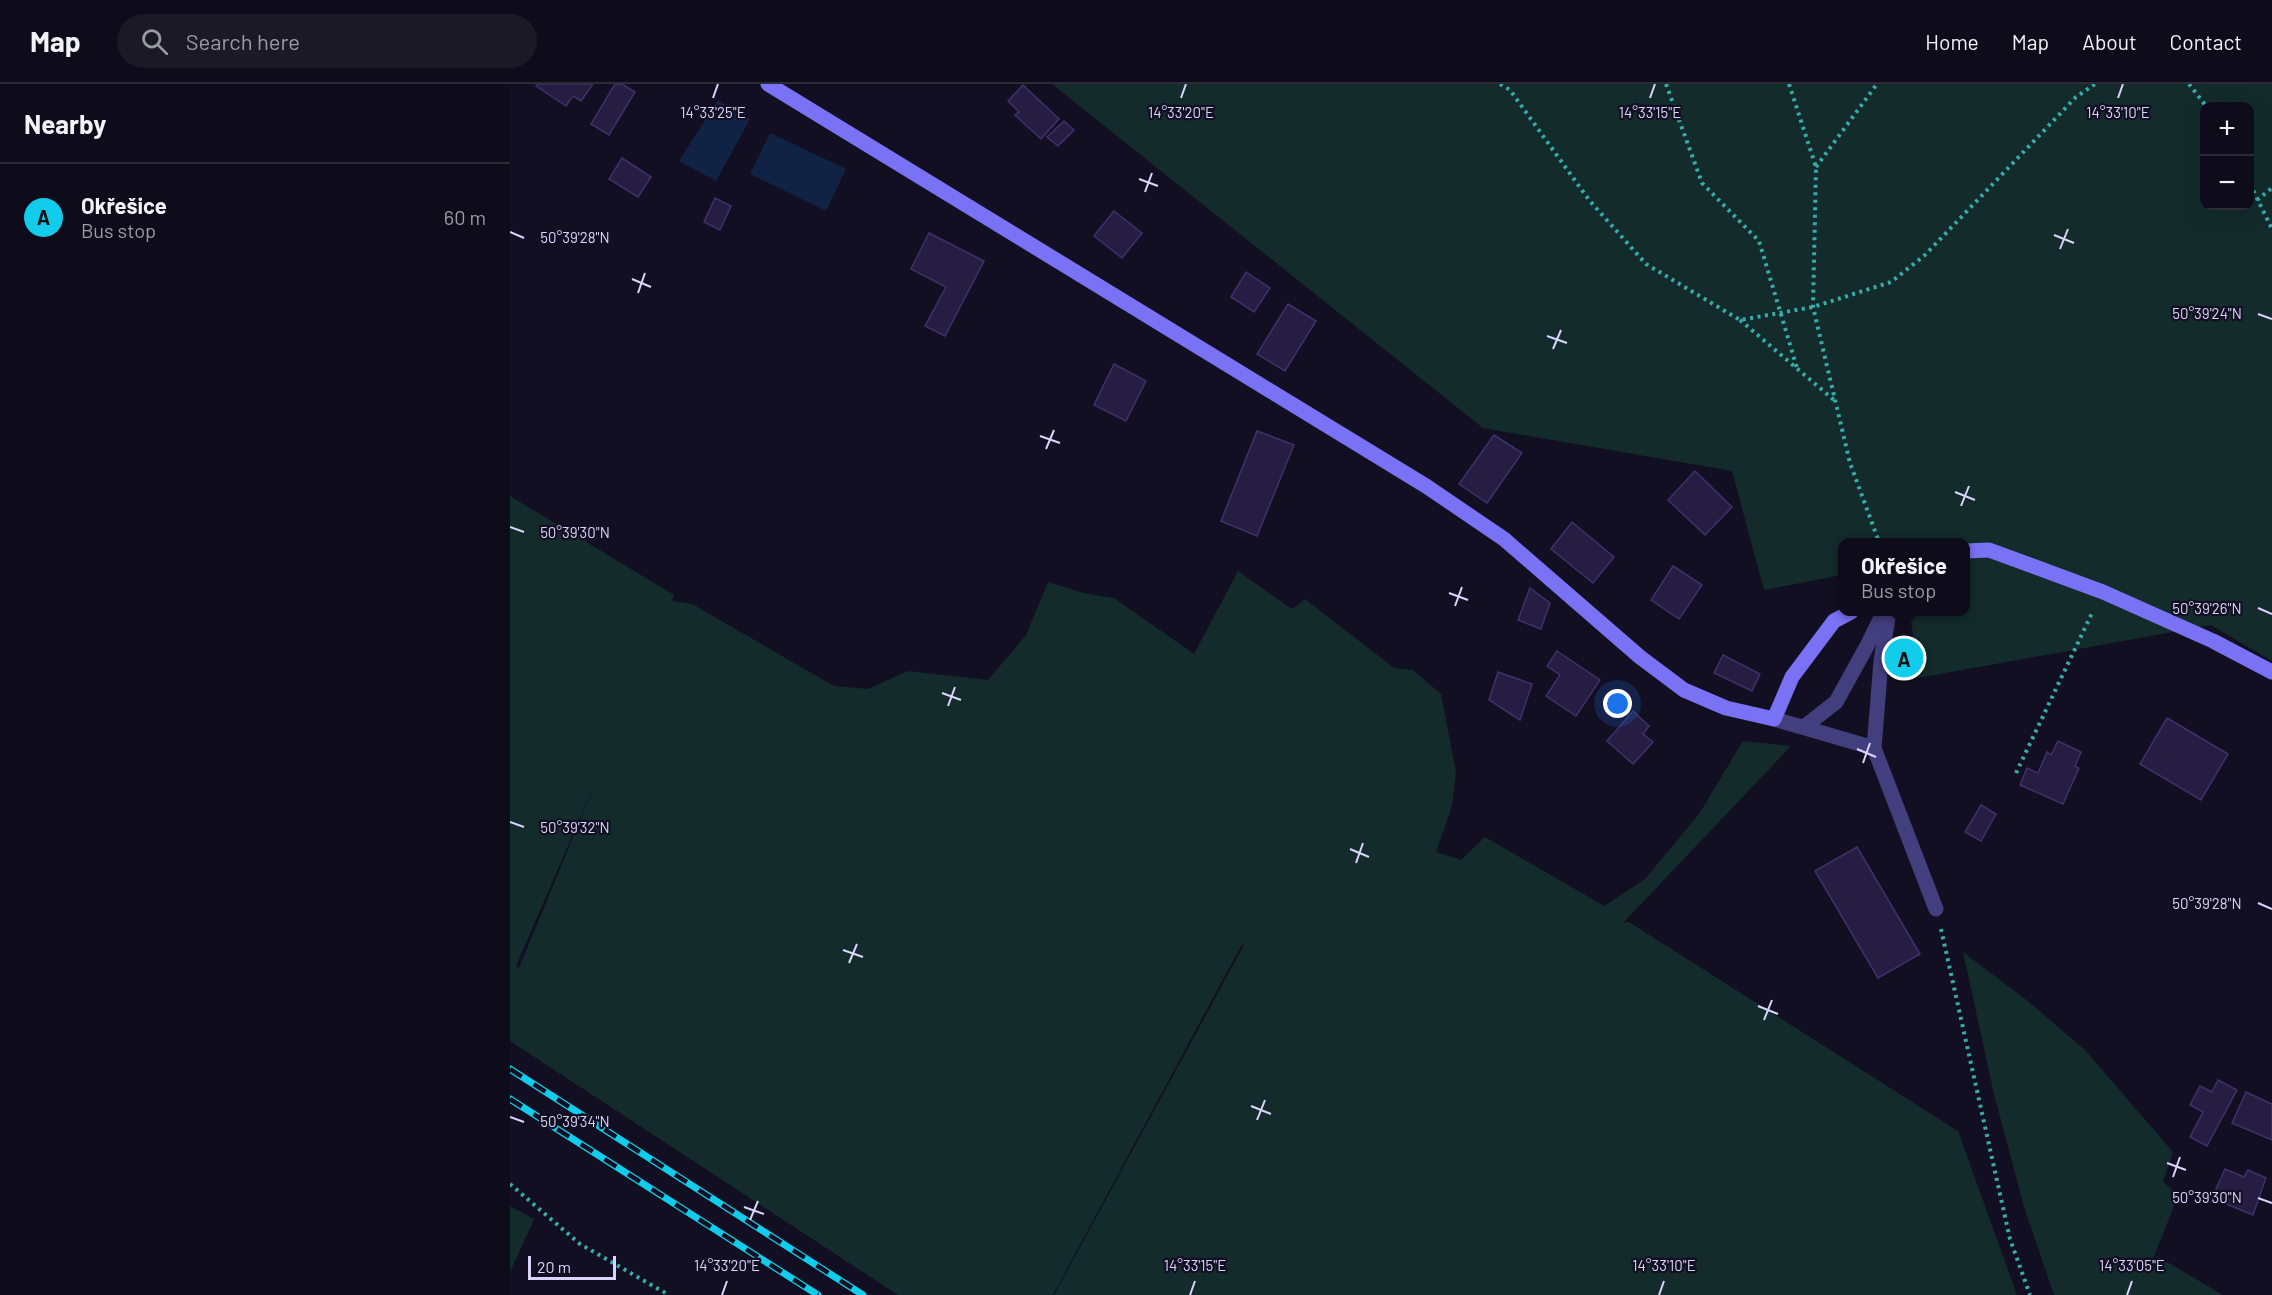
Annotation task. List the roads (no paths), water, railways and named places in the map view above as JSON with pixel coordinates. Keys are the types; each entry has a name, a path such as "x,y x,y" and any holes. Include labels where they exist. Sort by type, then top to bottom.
{"street":[{"path":"768,84 1426,486 1504,539 1640,657 1684,690 1726,708 1804,727 1874,748"},
{"path":"1970,551 1989,550 2103,592 2212,641 2272,672"},
{"path":"1774,719 1792,677 1834,621 1843,616"},
{"path":"1804,727 1836,702 1882,616"},
{"path":"1888,616 1883,643 1874,748 1936,909"}],"water":[{"path":"718,100 750,119 716,181 679,161"},
{"path":"770,133 846,169 826,211 750,174"}],"railway":[{"path":"510,1069 863,1295"},
{"path":"510,1099 818,1295"}],"place":[{"name":"Okřešice","path":"1904,658"}]}
